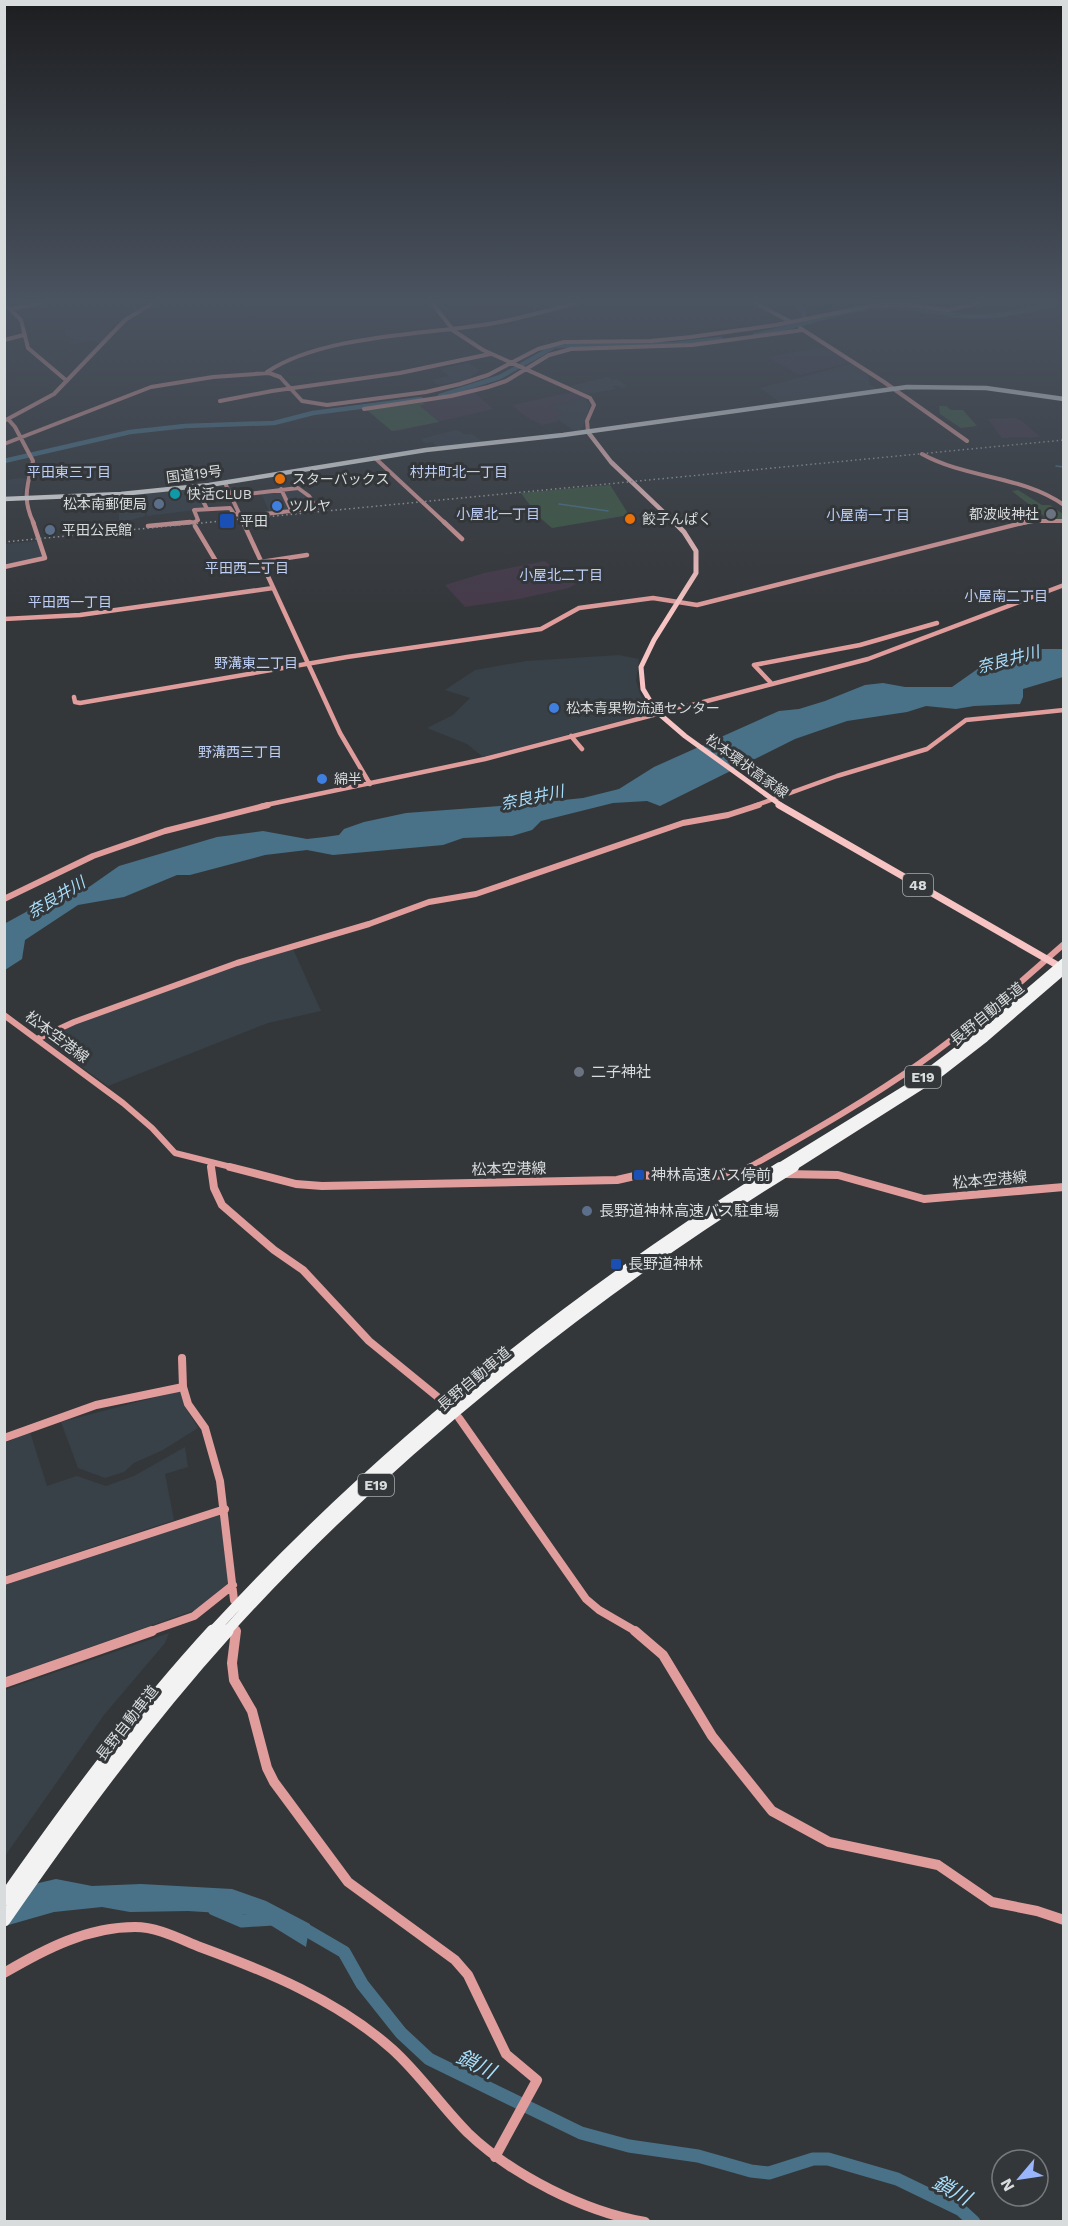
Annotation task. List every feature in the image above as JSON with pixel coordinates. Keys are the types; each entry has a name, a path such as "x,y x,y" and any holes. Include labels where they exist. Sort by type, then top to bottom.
{"highway":[{"name":"国道19号","path":"4,499 133,493 225,483 451,447 588,432 763,407"},
{"name":"長野自動車道","path":"4,1920 113,1767 188,1674 251,1604 308,1548 433,1435 525,1357 663,1253 939,1074 1018,1011 1062,968"},
{"name":"長野自動車道","path":"4,1899 105,1761 180,1667 273,1568 332,1511 434,1420 528,1343 639,1260 933,1069 1062,968"}],"main road":[{"name":"松本環状高家線","path":"588,432 628,479 679,527 696,551 696,573 645,656 641,667 643,689 658,714 772,801 1062,968"}],"street":[{"path":"4,567 45,558 25,498 34,464 21,438 6,420 31,407"},
{"path":"4,444 102,407"},
{"path":"364,409 378,407"},
{"path":"588,432 587,421 593,407"},
{"path":"920,407 967,441"},
{"path":"922,454 938,464 1037,488 1064,505"},
{"path":"375,458 462,539"},
{"path":"225,483 340,733 370,784"},
{"path":"148,526 195,522 198,520 194,510 207,510 230,508 234,514 247,516 317,508 309,496 298,488 205,499 203,501 207,510"},
{"path":"281,489 292,512"},
{"path":"74,697 75,702 80,703 308,664 541,629 579,608 649,598 698,605 1024,523 1064,521"},
{"path":"195,526 220,568 307,555"},
{"path":"4,899 93,856 160,832 220,815 434,772 878,656 1064,585"},
{"path":"4,619 90,614 273,588"},
{"path":"772,684 754,665 860,645 937,623"},
{"path":"37,1039 74,1022 237,963 369,924 429,902 476,894 683,823 728,815 837,776 927,749 966,720 1064,710"},
{"path":"571,736 582,749"},
{"path":"738,1175 857,1105 921,1063 985,1013 1064,944"},
{"name":"松本空港線","path":"4,1015 136,1114 174,1153 296,1184 322,1186 565,1182 617,1179 639,1175 673,1177 828,1174 852,1178 924,1199 1064,1187"},
{"path":"211,1164 214,1188 222,1205 274,1250 303,1270 369,1341 445,1403"},
{"path":"182,1358 183,1388 188,1404 205,1428 215,1459 225,1509 234,1600"},
{"path":"4,1438 49,1420 96,1406 183,1388"},
{"path":"459,1418 586,1599 599,1610 648,1639 663,1655 712,1736 771,1811 829,1842 938,1865 992,1902 1037,1911 1064,1920"},
{"path":"4,1581 225,1509"},
{"path":"4,1683 194,1616 233,1585"},
{"path":"236,1630 232,1663 234,1680 252,1711 267,1768 274,1782 348,1882 455,1960 468,1975 506,2054 537,2080 498,2152"},
{"path":"4,1973 39,1952 82,1934 137,1927 158,1931 228,1957 274,1976 320,1999 359,2024 391,2049 431,2088 456,2120 498,2152 525,2177 559,2194 625,2219 645,2222"}],"shaded area":[{"path":"380,407 491,407 493,409 392,431 367,409"},
{"path":"514,407 552,407 563,415 554,417 559,421 543,425 525,416"},
{"path":"552,407 589,407 582,431 576,432 554,417 562,415"},
{"path":"1014,418 1022,421 1040,437 1002,438 988,419"},
{"path":"456,430 466,435 472,434 483,442 439,447 432,442 425,443 421,439"},
{"path":"26,479 22,496 5,498 4,481"},
{"path":"197,488 203,509 147,516 146,493"},
{"path":"295,489 307,496 316,509 294,511 283,491"},
{"path":"280,491 290,511 270,513 261,493"},
{"path":"144,493 145,516 119,523 119,501 133,498 133,494"},
{"path":"37,541 44,556 5,567 4,544"},
{"path":"545,561 566,579 576,584 569,588 519,599 465,607 445,585 484,573"},
{"name":"松本青果物流通センター","path":"619,655 639,659 636,681 650,713 483,757 467,744 427,728 453,715 470,698 445,690 475,670 526,661"},
{"path":"293,949 321,1011 268,1023 108,1086 43,1039 72,1025 247,962"},
{"path":"180,1391 185,1407 198,1428 163,1450 134,1463 124,1472 105,1478 78,1468 61,1422"},
{"path":"30,1432 47,1486 77,1476 106,1486 134,1476 185,1447 188,1467 165,1474 174,1520 5,1576 5,1443"},
{"path":"220,1515 229,1583 198,1609 5,1677 4,1585"},
{"path":"169,1633 165,1643 104,1715 5,1856 5,1690"}],"green space":[{"path":"389,407 421,407 439,422 392,431 367,410"},
{"path":"939,407 963,410 977,426 961,428 940,414"},
{"path":"610,485 629,515 552,528 538,516 521,493"},
{"path":"1018,490 1042,505 1050,505 1063,514 1063,520 1049,520 1012,491"}],"water":[{"name":"奈良井川","path":"1040,649 1063,649 1063,677 1023,689 1020,704 956,709 926,706 907,712 847,721 795,739 660,806 647,801 613,803 541,821 532,830 512,836 463,838 443,845 333,855 307,850 265,855 190,875 177,875 124,897 78,905 25,940 22,959 5,970 4,924 26,912 37,901 89,887 119,866 217,837 263,831 307,839 339,835 344,829 364,822 406,813 583,798 619,789 654,767 779,711 799,709 865,685 883,683 905,687 952,687 986,663 1017,653"},
{"path":"56,1879 92,1886 141,1884 232,1889 266,1901 310,1924 306,1947 254,1915 188,1911 130,1912 102,1907 54,1912 5,1926 4,1891"}],"waterway":[{"path":"4,461 130,432 185,426 274,423 313,413 360,407"},
{"path":"1056,466 1064,467"},
{"path":"559,504 608,511"},
{"name":"鎖川","path":"214,1909 242,1921 273,1919"},
{"name":"鎖川","path":"301,1927 344,1952 362,1984 401,2033 429,2059 581,2133 629,2146 698,2156 751,2171 769,2173 813,2159 828,2159 897,2179 961,2210 974,2222"}],"railway":[{"path":"4,542 1064,440"}],"place":[{"name":"スターバックス","path":"280,479"},
{"name":"快活CLUB","path":"175,494"},
{"name":"松本南郵便局","path":"159,504"},
{"name":"ツルヤ","path":"277,506"},
{"name":"都波岐神社","path":"1051,514"},
{"name":"餃子んぱく","path":"630,519"},
{"name":"平田","path":"227,521"},
{"name":"平田公民館","path":"50,530"},
{"name":"松本青果物流通センター","path":"554,708"},
{"name":"綿半","path":"322,779"},
{"name":"二子神社","path":"579,1072"},
{"name":"神林高速バス停前","path":"639,1175"},
{"name":"長野道神林高速バス駐車場","path":"587,1211"},
{"name":"長野道神林","path":"616,1264"}],"district":[{"name":"平田東三丁目","path":"69,472"},
{"name":"村井町北一丁目","path":"459,472"},
{"name":"小屋北一丁目","path":"498,514"},
{"name":"小屋南一丁目","path":"868,515"},
{"name":"平田西二丁目","path":"247,568"},
{"name":"小屋北二丁目","path":"561,575"},
{"name":"小屋南二丁目","path":"1006,596"},
{"name":"平田西一丁目","path":"70,602"},
{"name":"野溝東二丁目","path":"256,663"},
{"name":"野溝西三丁目","path":"240,752"}]}
